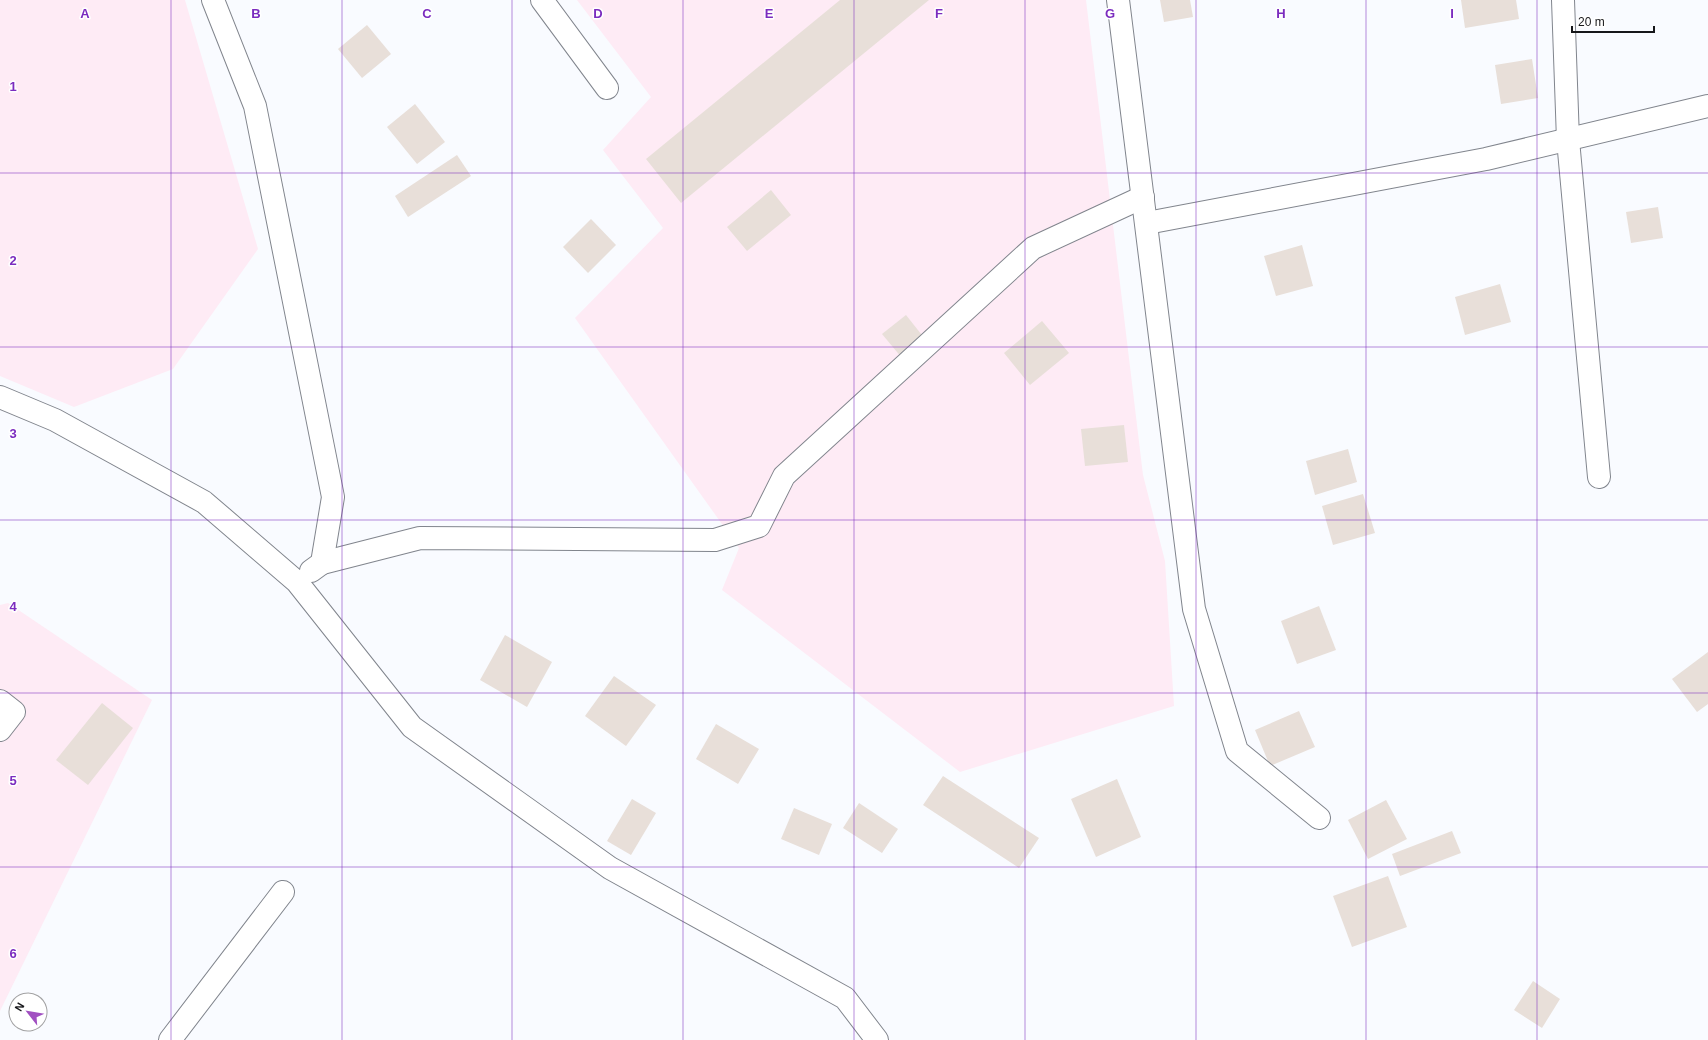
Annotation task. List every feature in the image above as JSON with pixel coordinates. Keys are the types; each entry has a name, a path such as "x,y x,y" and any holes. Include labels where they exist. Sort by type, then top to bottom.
{"street":[{"path":"213,0 255,106 333,496 322,563"},
{"path":"542,0 607,88"},
{"path":"1118,0 1194,608 1237,751 1319,818"},
{"path":"1563,0 1568,140 1599,478"},
{"path":"1146,223 1486,159 1708,106"},
{"path":"297,582 322,563 420,538 715,540 759,526 784,476 1033,248 1143,197"},
{"path":"0,397 55,420 204,502 297,582 412,727 610,868 845,998 877,1040"},
{"path":"0,701 14,712 0,730"},
{"path":"170,1040 283,892"}],"shaded area":[{"path":"0,0 185,0 258,249 173,369 74,407 0,376"},
{"path":"577,0 1086,0 1143,475 1165,561 1174,706 960,772 722,590 739,548 575,318 663,228 603,150 651,97"},
{"path":"8,603 152,700 0,1011 0,605"}],"building":[{"path":"840,0 929,0 681,203 646,159"},
{"path":"1160,0 1190,0 1193,17 1164,22"},
{"path":"1461,0 1516,0 1519,19 1465,28"},
{"path":"367,25 391,54 362,78 338,49"},
{"path":"1532,59 1538,98 1501,104 1495,65"},
{"path":"415,104 445,142 417,164 387,127"},
{"path":"457,155 471,176 408,217 395,196"},
{"path":"771,190 791,215 747,251 727,227"},
{"path":"1658,207 1663,238 1631,243 1626,212"},
{"path":"591,219 616,245 588,273 563,247"},
{"path":"1302,245 1313,286 1276,296 1264,256"},
{"path":"1500,284 1511,322 1465,335 1455,297"},
{"path":"906,315 925,339 902,358 882,334"},
{"path":"1042,321 1069,353 1030,385 1004,353"},
{"path":"1124,425 1128,462 1085,466 1081,429"},
{"path":"1348,449 1357,482 1315,495 1306,461"},
{"path":"1363,494 1375,533 1333,545 1322,506"},
{"path":"1319,606 1336,650 1297,664 1281,621"},
{"path":"505,635 552,662 527,707 480,680"},
{"path":"1708,652 1708,704 1697,712 1672,679"},
{"path":"614,676 656,705 626,746 585,716"},
{"path":"102,703 133,728 88,785 56,760"},
{"path":"1299,711 1315,747 1270,766 1255,730"},
{"path":"716,724 759,749 738,784 696,759"},
{"path":"943,776 1039,838 1019,868 923,805"},
{"path":"1117,779 1141,837 1096,857 1071,799"},
{"path":"632,799 656,813 631,855 607,841"},
{"path":"1386,800 1407,839 1368,859 1348,820"},
{"path":"859,803 898,829 882,853 843,828"},
{"path":"794,808 832,824 819,855 781,839"},
{"path":"1452,831 1461,853 1400,876 1392,854"},
{"path":"1388,876 1407,927 1352,947 1333,896"},
{"path":"1533,981 1560,999 1542,1028 1514,1010"}]}
